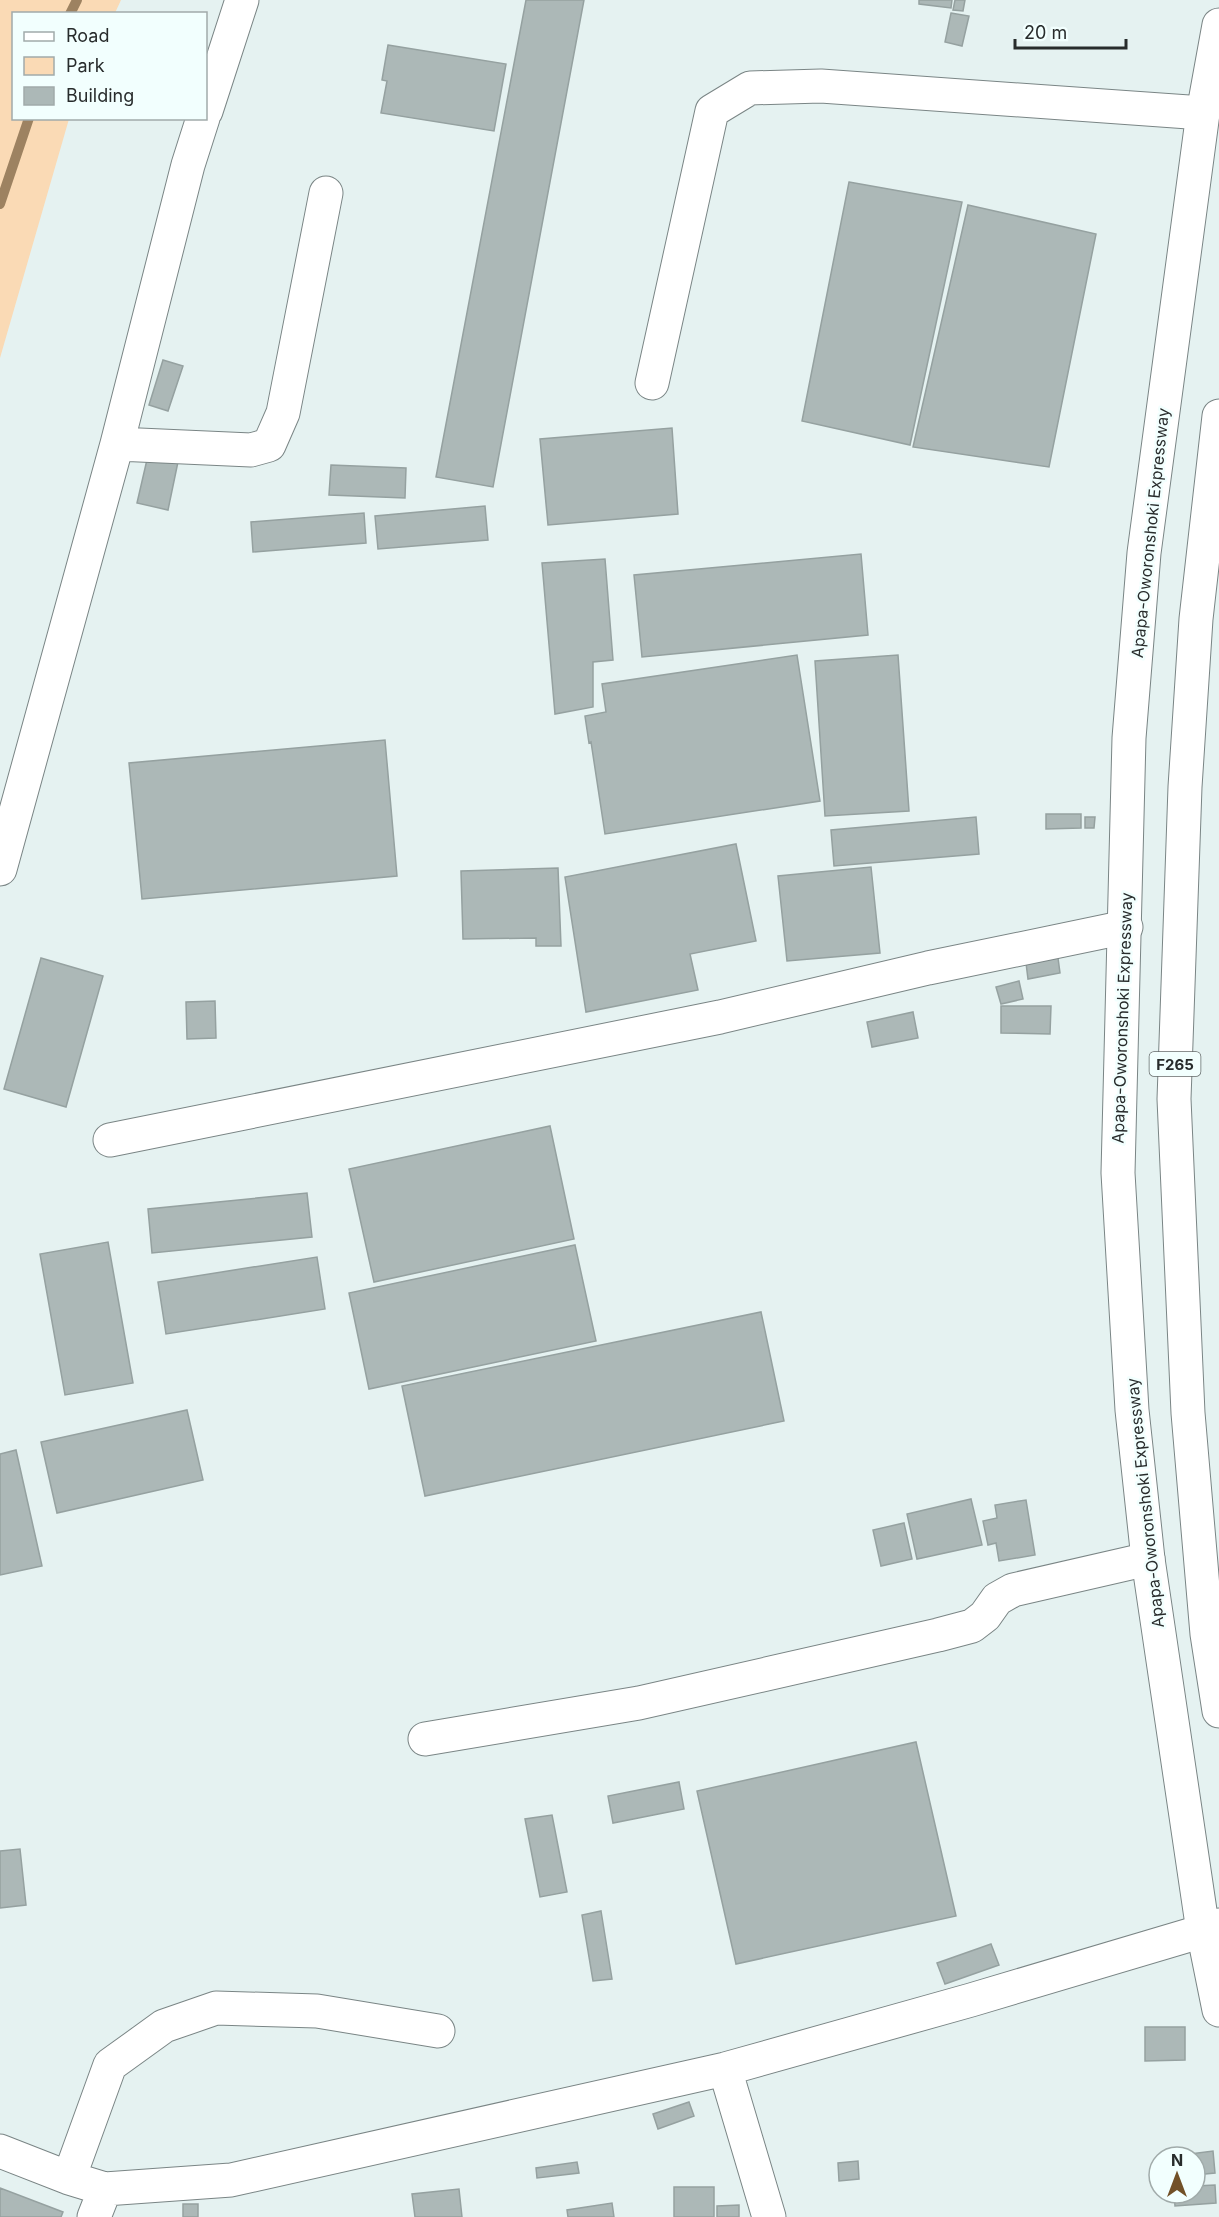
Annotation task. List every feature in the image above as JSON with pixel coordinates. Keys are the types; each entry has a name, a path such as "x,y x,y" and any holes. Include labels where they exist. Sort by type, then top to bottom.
{"main road":[{"path":"207,108 242,0"},
{"name":"Apapa-Oworonshoki Expressway","path":"1219,25 1203,113 1144,553 1129,738 1118,1173 1132,1410 1148,1559 1214,1928 1219,2010"},
{"path":"652,382 712,111 750,88 821,86 1203,113"},
{"path":"0,869 117,444 188,165 202,120"},
{"path":"117,444 251,450 269,444 283,413 326,193"},
{"name":"F265","path":"1219,416 1196,619 1185,787 1174,1100 1188,1413 1207,1634 1219,1712"},
{"path":"110,1140 720,1017 928,968 1126,927"},
{"path":"424,1739 639,1703 938,1635 972,1626 985,1616 998,1599 1013,1590 1148,1559"},
{"path":"0,2151 69,2178 100,2203 231,2180 724,2069 971,2000 1214,1928"},
{"path":"69,2178 110,2065 165,2025 216,2008 317,2011 438,2031"},
{"path":"724,2069 769,2217"}],"green space":[{"path":"0,0 121,0 115,12 12,12 12,120 69,120 0,358"}],"building":[{"path":"526,0 584,0 493,487 436,477"},
{"path":"919,0 952,0 951,8 919,4"},
{"path":"955,0 965,0 963,11 953,10"},
{"path":"951,13 969,16 962,46 945,42"},
{"path":"388,45 506,64 494,131 381,113 387,81 382,80"},
{"path":"849,182 962,202 910,445 802,421"},
{"path":"968,205 1096,234 1049,467 913,447"},
{"path":"163,360 183,366 168,411 149,405"},
{"path":"672,428 678,514 548,525 540,439"},
{"path":"149,451 179,457 168,510 137,503"},
{"path":"331,465 406,468 405,498 329,495"},
{"path":"485,506 488,540 378,549 375,516"},
{"path":"364,513 366,543 253,552 251,522"},
{"path":"861,554 868,635 642,657 634,575"},
{"path":"605,559 613,660 593,662 593,707 555,714 542,563"},
{"path":"797,655 820,801 605,834 585,716 606,712 602,684"},
{"path":"898,655 909,811 825,816 815,661"},
{"path":"385,740 397,876 142,899 129,763"},
{"path":"1046,814 1081,814 1081,828 1046,829"},
{"path":"976,817 979,854 834,866 831,830"},
{"path":"1085,817 1095,817 1094,828 1085,828"},
{"path":"736,844 756,941 690,954 698,990 586,1012 565,877"},
{"path":"871,867 880,953 787,961 778,876"},
{"path":"558,868 561,946 536,946 536,938 463,939 461,871"},
{"path":"41,958 103,976 66,1107 4,1089"},
{"path":"1058,958 1060,973 1028,979 1026,963"},
{"path":"1019,981 1023,999 1001,1004 996,987"},
{"path":"215,1001 216,1038 187,1039 186,1002"},
{"path":"1001,1006 1051,1006 1050,1034 1001,1033"},
{"path":"913,1012 918,1038 872,1047 867,1022"},
{"path":"550,1126 574,1239 374,1282 349,1169"},
{"path":"307,1193 312,1237 152,1253 148,1209"},
{"path":"108,1242 133,1383 65,1395 40,1254"},
{"path":"575,1245 596,1341 369,1389 349,1293"},
{"path":"317,1257 325,1309 166,1334 158,1282"},
{"path":"761,1312 784,1421 425,1496 402,1386"},
{"path":"187,1410 203,1480 57,1513 41,1442"},
{"path":"16,1450 42,1566 0,1575 0,1454"},
{"path":"971,1499 982,1545 917,1559 907,1514"},
{"path":"1026,1500 1035,1555 999,1561 996,1543 988,1545 983,1521 997,1518 995,1505"},
{"path":"904,1523 912,1559 881,1566 873,1530"},
{"path":"916,1742 956,1916 736,1964 697,1791"},
{"path":"679,1782 684,1809 613,1823 608,1796"},
{"path":"552,1815 567,1892 540,1897 525,1819"},
{"path":"20,1849 26,1905 0,1908 0,1851"},
{"path":"601,1911 612,1979 593,1981 582,1915"},
{"path":"991,1944 999,1965 945,1984 937,1963"},
{"path":"1145,2027 1185,2027 1185,2060 1145,2061"},
{"path":"689,2102 694,2116 658,2129 653,2114"},
{"path":"1213,2151 1215,2173 1207,2174 1207,2152"},
{"path":"858,2161 859,2179 839,2181 838,2163"},
{"path":"577,2162 579,2173 537,2178 536,2168"},
{"path":"1207,2185 1215,2185 1216,2203 1207,2204"},
{"path":"674,2187 714,2187 714,2217 674,2217"},
{"path":"0,2188 63,2212 61,2217 0,2217"},
{"path":"459,2189 462,2217 415,2217 412,2194"},
{"path":"612,2203 614,2217 568,2217 567,2210"},
{"path":"183,2204 198,2204 198,2217 183,2217"},
{"path":"739,2205 739,2217 717,2217 717,2206"}],"waterway":[{"path":"71,12 77,0"},
{"path":"0,204 28,120"}]}
